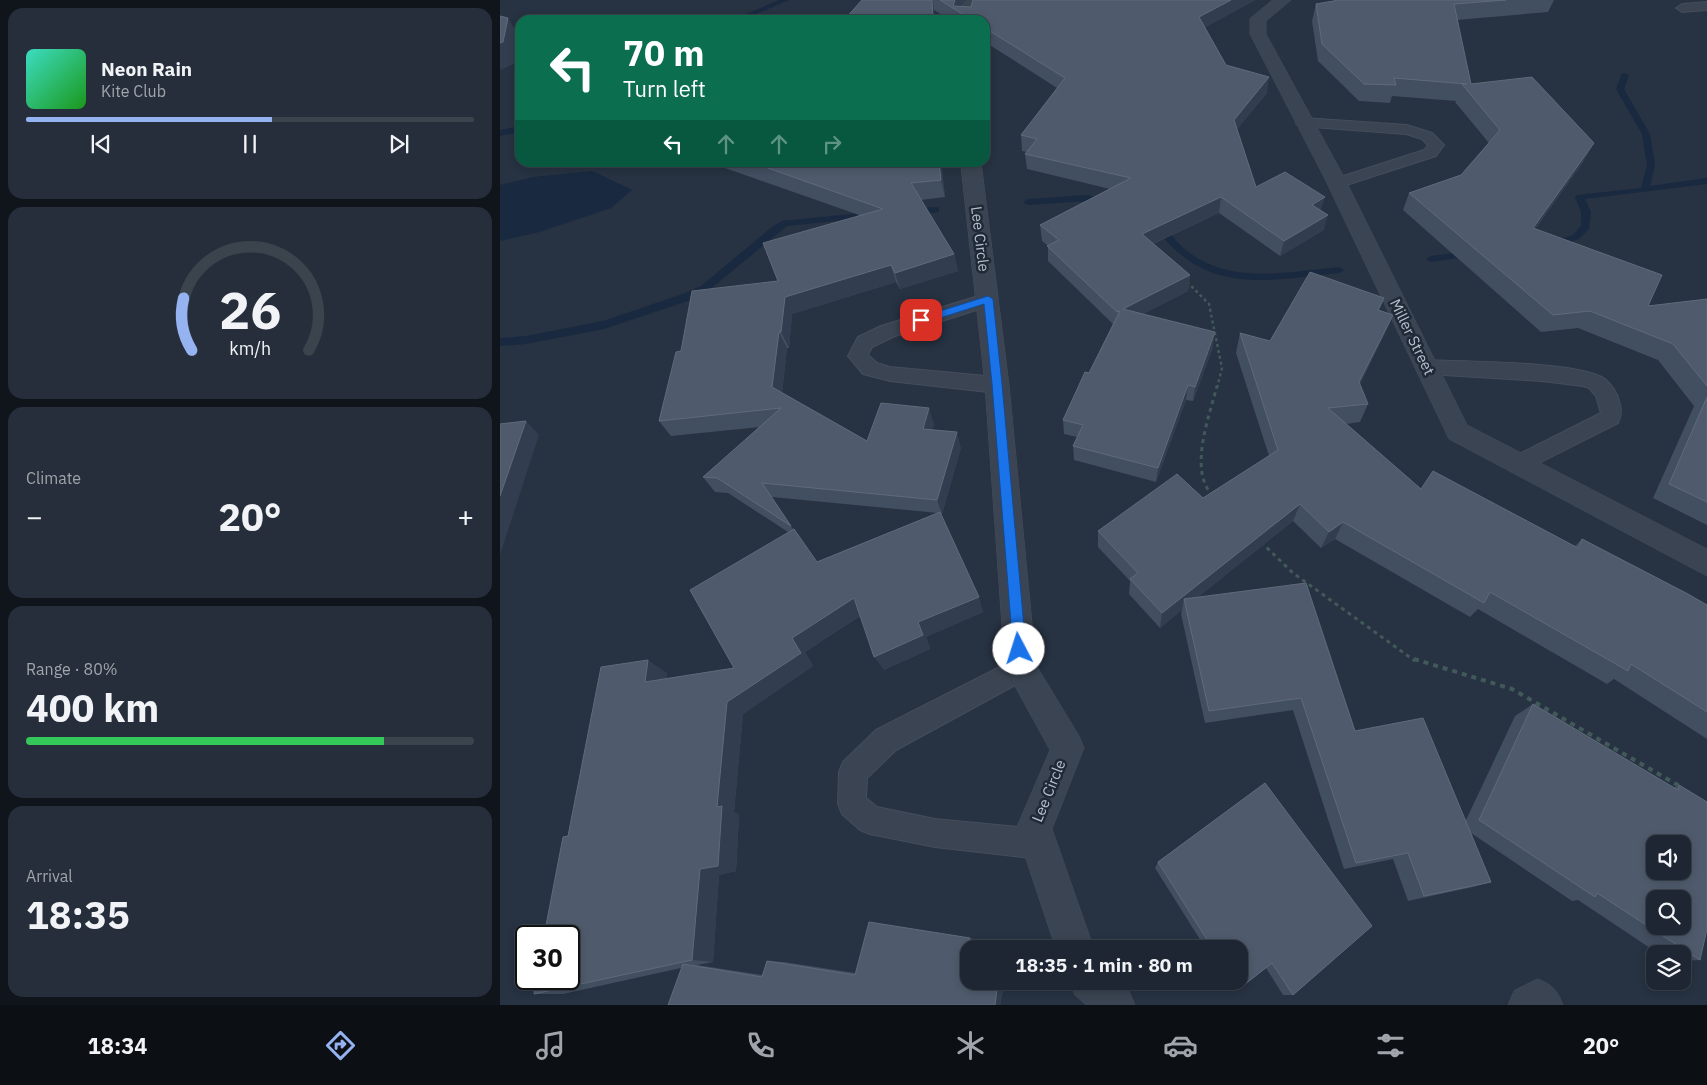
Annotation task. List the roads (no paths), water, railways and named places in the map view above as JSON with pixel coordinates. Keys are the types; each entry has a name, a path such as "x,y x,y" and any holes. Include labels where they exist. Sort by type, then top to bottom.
{"street":[{"path":"967,15 970,6 977,0"},
{"name":"Miller Street","path":"1284,0 1258,20 1258,34 1336,183 1458,432 1707,563"},
{"name":"Lee Circle","path":"972,167 997,384 1021,668 1067,748 1034,829 1072,940"},
{"path":"1099,990 1115,1005"},
{"path":"1528,1005 1538,999 1543,1005"}],"lane":[{"path":"1682,8 1707,6"},
{"path":"1304,122 1407,130 1426,136 1436,145 1430,153 1336,183"},
{"path":"988,299 888,331 865,342 858,356 870,368 890,374 997,384"},
{"path":"1427,367 1566,376 1596,383 1610,400 1611,417 1520,464"},
{"path":"1021,668 886,740 853,772 852,804 870,820 935,833 1039,844"}],"water":[{"path":"592,171 632,190 611,208 539,232 500,241 500,185 534,177"}],"waterway":[{"path":"748,15 785,0"},
{"path":"1625,75 1620,89 1646,134 1651,165 1645,190"},
{"path":"500,133 515,130"},
{"path":"1645,190 1707,181"},
{"path":"1552,245 1576,237 1586,227 1586,212 1580,197 1645,190"},
{"path":"1028,202 1087,198 1108,202"},
{"path":"911,212 936,210"},
{"path":"500,342 526,340 604,325 687,297 705,288 775,229 785,223 871,215"},
{"path":"1158,224 1183,253 1200,265 1218,272 1258,277 1339,270"},
{"path":"1431,259 1470,254"}]}
